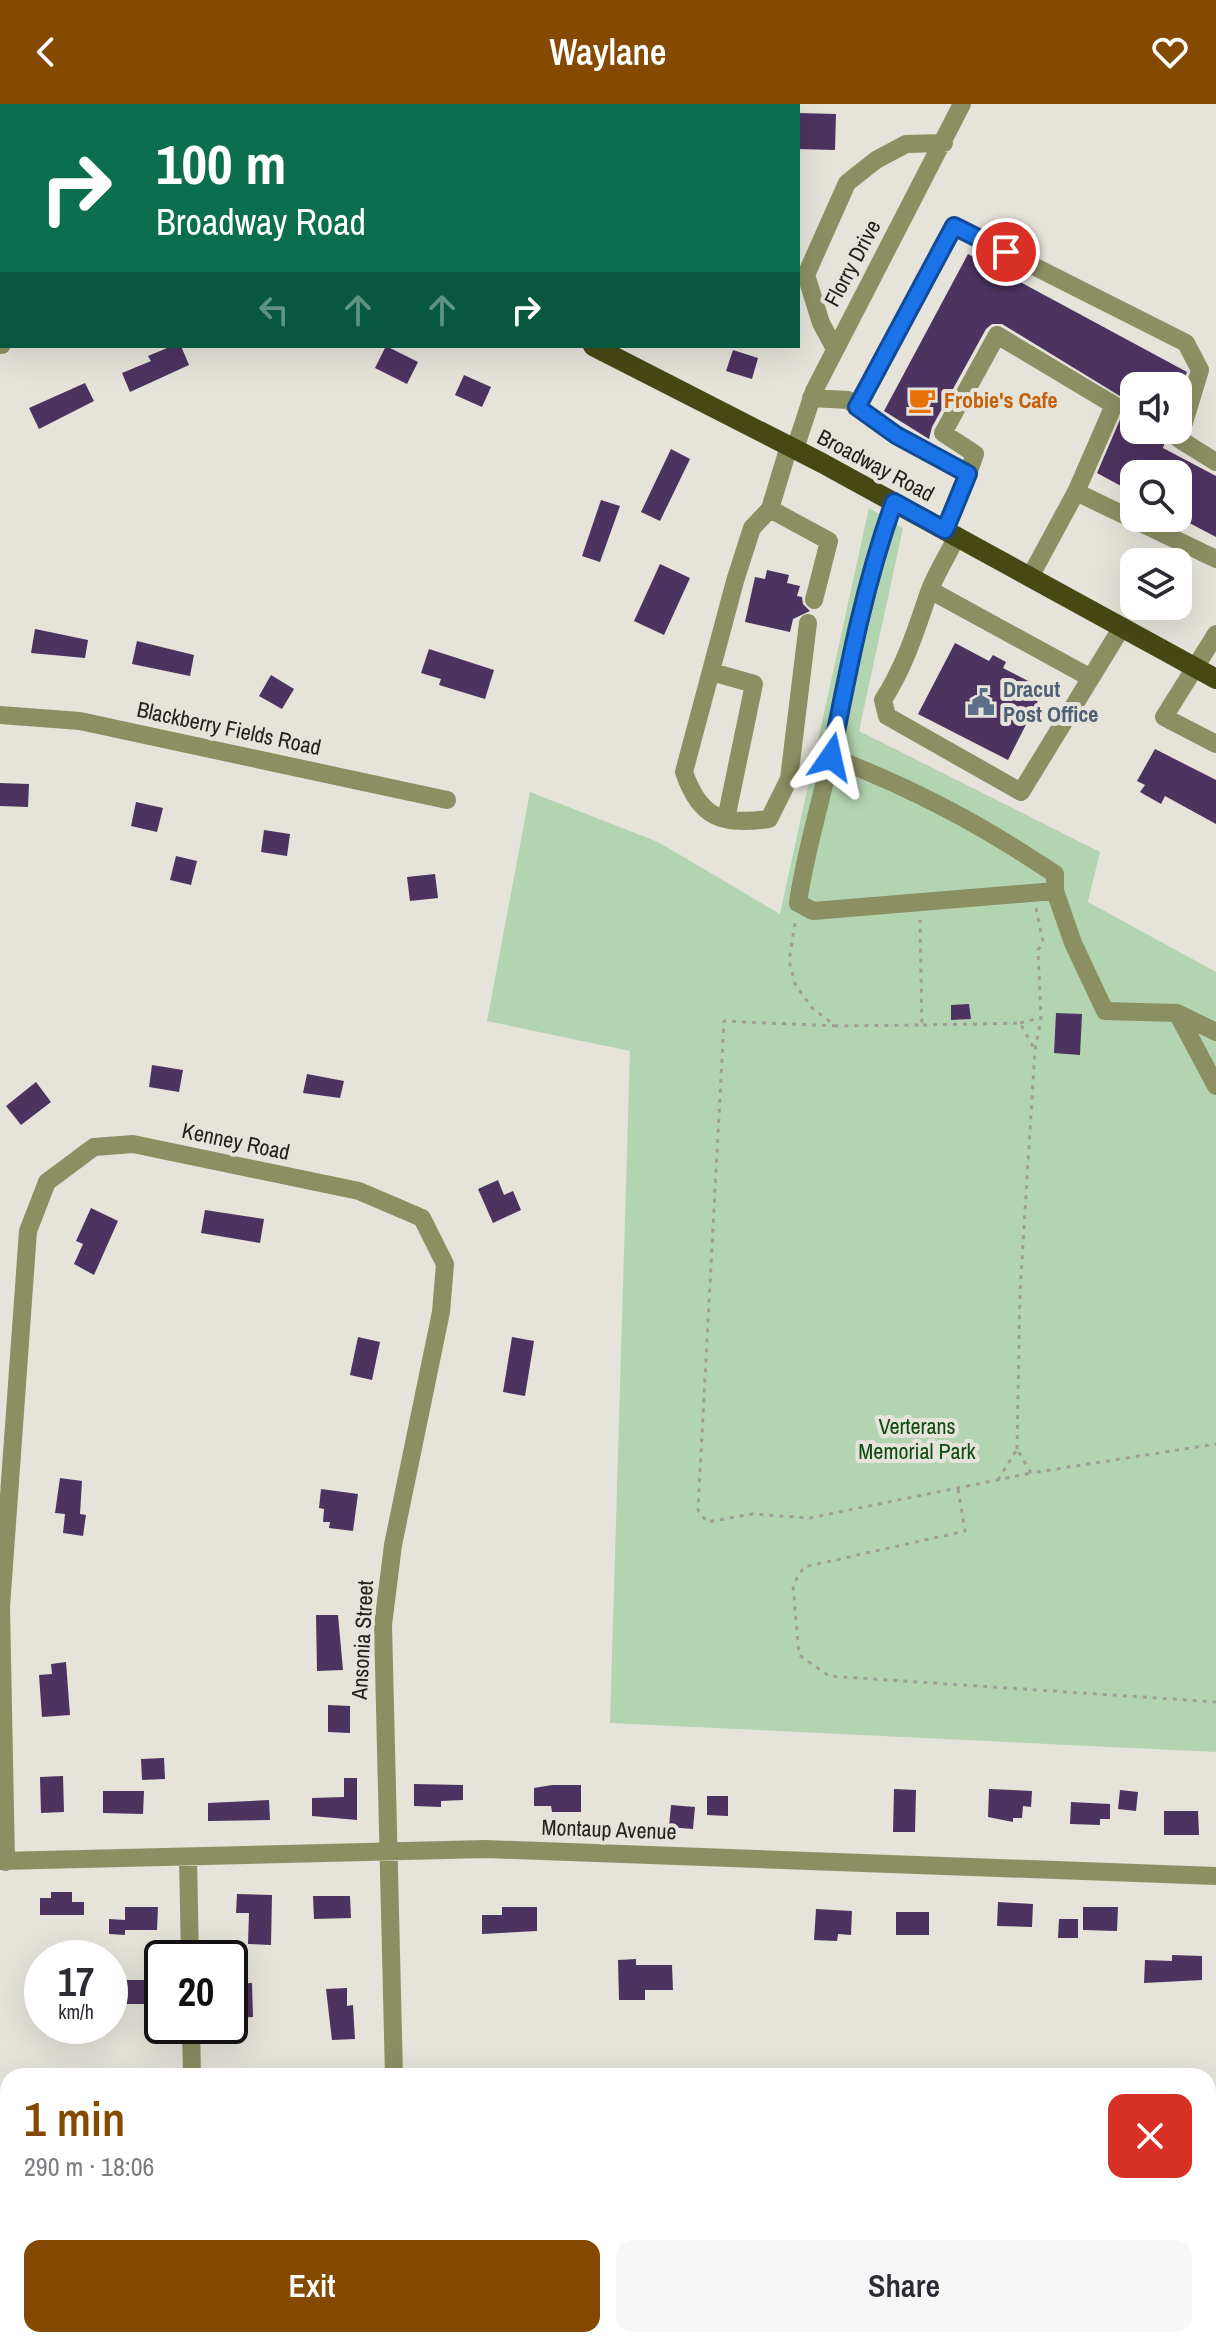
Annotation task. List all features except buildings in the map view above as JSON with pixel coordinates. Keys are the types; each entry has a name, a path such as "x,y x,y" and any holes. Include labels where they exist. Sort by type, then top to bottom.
{"main road":[{"name":"Broadway Road","path":"597,348 792,447 1216,679"}],"street":[{"name":"Florry Drive","path":"726,819 714,816 693,799 684,772 720,632 752,528 770,509 811,398 962,104"},
{"path":"835,349 821,323 806,275 847,183 876,160 906,144 944,143"},
{"path":"857,407 954,226 1186,343 1200,370 1179,439 1216,462"},
{"path":"1030,577 1076,492 1114,405 997,335 943,433 975,454 917,632 883,700 887,716 1021,792 1122,627"},
{"path":"811,398 848,400 896,435 968,474"},
{"path":"1076,492 1216,559"},
{"path":"894,502 876,553 856,629 831,757 803,861 798,903 813,911 1055,891"},
{"path":"770,509 829,541 814,600"},
{"path":"930,590 1089,677"},
{"path":"712,672 754,684 726,819 741,822 769,819 789,779 808,623"},
{"path":"1216,634 1164,717 1216,744"},
{"name":"Blackberry Fields Road","path":"0,715 95,724 447,800"},
{"path":"831,757 902,784 995,834 1055,874 1055,891 1073,943 1105,1011 1177,1013 1216,1032"},
{"path":"1177,1013 1216,1086"},
{"name":"Kenney Road","path":"3,1862 1,1607 28,1231 47,1182 94,1147 133,1144 359,1191 422,1218"},
{"name":"Ansonia Street","path":"394,2068 383,1625 393,1545 441,1312 445,1264 422,1218"},
{"name":"Montaup Avenue","path":"3,1862 546,1851 1216,1876"},
{"path":"188,1858 190,1940"},
{"path":"191,2044 192,2068"}],"path":[{"path":"998,1480 1017,1449 1020,1292 1035,1050 1041,1018 1038,950 1043,942 1033,893"},
{"path":"798,903 789,961 796,986 813,1009 836,1026"},
{"path":"919,903 922,1025"},
{"path":"1041,1018 1020,1023 836,1026 724,1021 698,1510 707,1522 752,1514 810,1518 1031,1473 1216,1444"},
{"path":"1020,1023 1035,1050"},
{"path":"1017,1449 1031,1473"},
{"path":"958,1489 965,1531 804,1567 793,1585 799,1655 829,1676 1216,1702"}],"green space":[{"name":"Verterans Memorial Park","path":"869,508 903,528 859,731 1100,852 1088,902 1216,972 1216,1752 610,1723 630,1051 487,1021 530,792 658,842 780,914"}],"place":[{"name":"Frobie's Cafe","path":"922,400"},
{"name":"Dracut Post Office","path":"981,702"}],"route":[{"path":"831,757 856,629 876,553 894,502 945,530 968,474 896,435 857,407 954,226 1006,252"}]}
